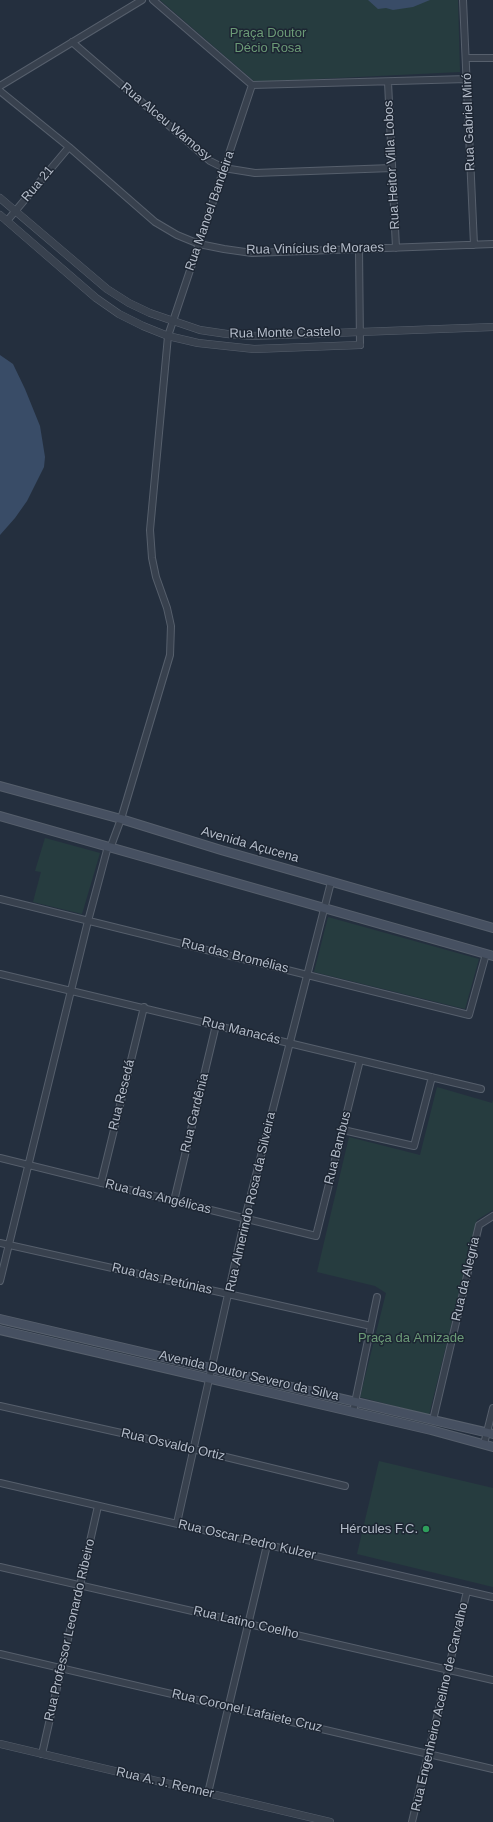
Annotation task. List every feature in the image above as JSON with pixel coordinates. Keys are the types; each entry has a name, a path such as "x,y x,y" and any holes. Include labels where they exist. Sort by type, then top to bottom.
{"main road":[{"name":"Avenida Açucena","path":"0,786 121,819 331,882 493,928"},
{"path":"0,816 111,846 490,955"},
{"name":"Avenida Doutor Severo da Silva","path":"0,1319 490,1433"},
{"name":"Avenida Doutor Severo da Silva","path":"0,1330 493,1446"}],"street":[{"path":"0,86 142,0"},
{"path":"153,0 252,86 467,79"},
{"name":"Rua Gabriel Miró","path":"464,0 474,245"},
{"name":"Rua Alceu Wamosy","path":"72,42 210,161 224,168 255,174 392,168"},
{"path":"466,58 493,58"},
{"name":"Rua Heitor Villa Lobos","path":"388,82 396,248"},
{"name":"Rua Manoel Bandeira","path":"0,1281 88,921 107,850 111,846 121,819 168,665 172,644 171,626 167,608 156,577 152,558 150,530 168,336 252,86"},
{"name":"Rua Vinícius de Moraes","path":"0,90 69,147 155,222 177,235 199,244 252,252 493,244"},
{"name":"Rua 21","path":"7,221 69,147"},
{"name":"Rua Monte Castelo","path":"0,198 107,289 143,310 172,322 200,330 247,335 493,327"},
{"name":"Rua Monte Castelo","path":"0,215 96,298 118,314 142,326 168,336 205,344 254,349 360,345"},
{"path":"359,249 360,345"},
{"name":"Rua Almerindo Rosa da Silveira","path":"176,1524 246,1218 289,1043 331,882"},
{"name":"Rua das Bromélias","path":"0,899 469,1015 490,955"},
{"name":"Rua Manacás","path":"0,974 481,1089"},
{"name":"Rua Resedá","path":"101,1183 144,1008"},
{"name":"Rua Gardênia","path":"174,1201 216,1025"},
{"name":"Rua Bambus","path":"316,1236 360,1060"},
{"path":"343,1130 414,1146 432,1077"},
{"name":"Rua das Angélicas","path":"0,1158 316,1236"},
{"name":"Rua da Alegria","path":"433,1420 479,1225 493,1216"},
{"name":"Rua das Petúnias","path":"0,1243 371,1326"},
{"path":"353,1412 377,1297"},
{"name":"Rua Osvaldo Ortiz","path":"0,1406 193,1449 345,1486"},
{"path":"484,1444 490,1433 493,1408"},
{"name":"Rua Oscar Pedro Kulzer","path":"0,1483 493,1597"},
{"name":"Rua Professor Leonardo Ribeiro","path":"42,1754 98,1506"},
{"path":"208,1793 267,1545"},
{"name":"Rua Latino Coelho","path":"0,1567 493,1680"},
{"name":"Rua Engenheiro Acelino de Carvalho","path":"412,1822 467,1591"},
{"name":"Rua Coronel Lafaiete Cruz","path":"0,1654 493,1769"},
{"name":"Rua A. J. Renner","path":"0,1744 330,1822"}],"green space":[{"name":"Praça Doutor Décio Rosa","path":"160,0 458,0 460,72 255,82"},
{"path":"45,838 100,853 82,914 33,902 41,872 35,871"},
{"path":"328,917 479,959 465,1009 314,972"},
{"name":"Praça da Amizade","path":"437,1087 492,1103 493,1100 493,1210 477,1220 429,1415 360,1397 386,1293 375,1286 317,1272 349,1137 420,1155"},
{"name":"Hércules F.C.","path":"379,1461 493,1488 493,1587 357,1554"}],"water":[{"path":"368,0 430,0 413,7 393,10 386,8 378,9"},
{"path":"0,355 13,364 25,389 40,426 45,457 44,467 27,501 0,535"}],"place":[{"name":"Hércules F.C.","path":"426,1529"}]}
